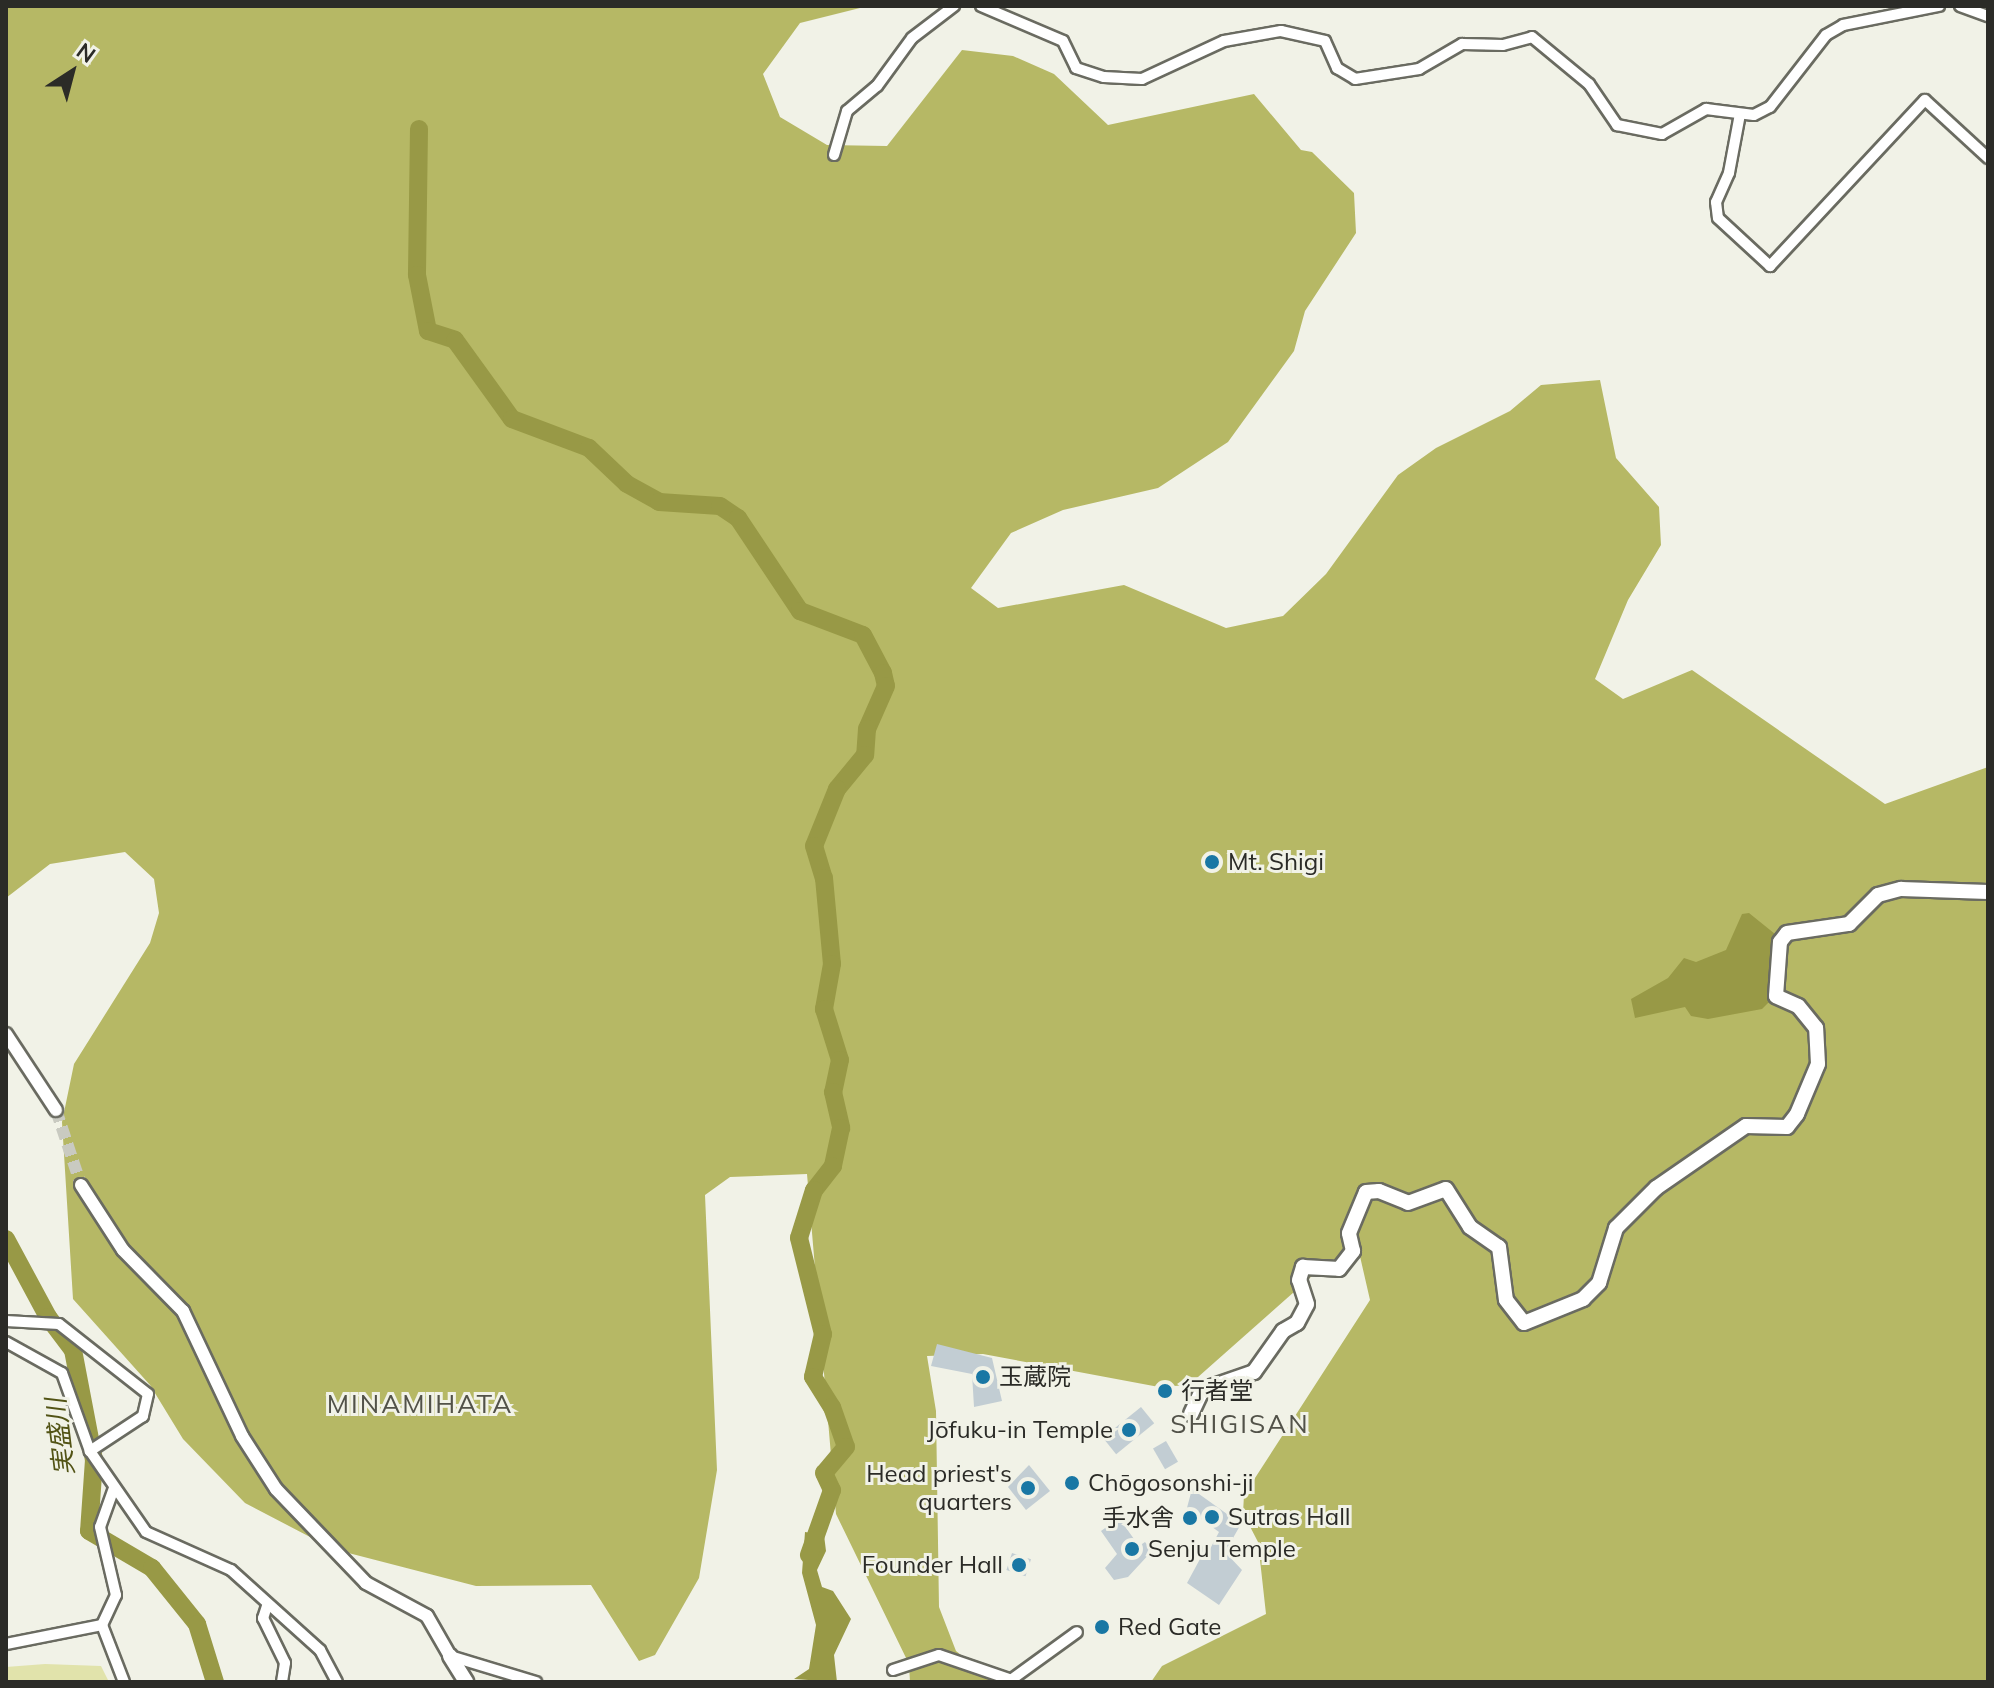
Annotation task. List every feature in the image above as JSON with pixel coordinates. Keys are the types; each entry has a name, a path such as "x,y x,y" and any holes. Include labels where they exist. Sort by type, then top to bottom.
{"main road":[{"path":"1191,1414 1202,1390 1254,1372 1283,1331 1297,1323 1307,1304 1299,1280 1303,1267 1339,1269 1353,1251 1349,1233 1366,1192 1408,1203 1446,1189 1470,1227 1499,1247 1506,1300 1524,1323 1583,1299 1599,1283 1616,1228 1656,1188 1746,1126 1787,1127 1797,1114 1818,1064 1816,1028 1798,1006 1776,996 1780,942 1787,933 1849,924 1878,895 1901,889 1988,892"},
{"path":"450,1656 466,1682"}],"street":[{"path":"834,155 847,111 877,86 912,38 954,6"},
{"path":"981,6 1063,41 1076,68 1104,77 1142,79 1224,41 1281,31 1325,41 1337,68 1355,79 1419,69 1462,44 1503,45 1532,37 1571,66 1617,125 1631,132 1673,131 1706,109 1740,114 1770,107 1826,35 1843,25 1939,6"},
{"path":"1960,6 1988,16"},
{"path":"1740,114 1729,173 1716,202 1718,218 1770,266 1925,100 1988,158"},
{"path":"6,1034 56,1110"},
{"path":"81,1185 115,1240 183,1311 242,1436 276,1489 366,1583 427,1616 450,1656 536,1682"},
{"path":"6,1321 59,1324 148,1394 143,1416 90,1451"},
{"path":"6,1342 62,1373 90,1451 146,1532 231,1570 267,1606 320,1650 337,1682"},
{"path":"114,1488 100,1527 116,1595 102,1625 124,1682"},
{"path":"267,1606 263,1618 285,1663 282,1682"},
{"path":"6,1644 102,1625"},
{"path":"893,1670 939,1655 1009,1681 1077,1632"}],"green space":[{"path":"6,6 868,6 800,23 763,74 780,117 827,145 887,146 962,50 1013,56 1054,74 1108,125 1254,94 1301,150 1312,152 1354,193 1356,233 1305,311 1294,351 1228,442 1158,488 1063,510 1011,533 971,588 998,608 1124,585 1226,628 1283,616 1326,574 1398,475 1436,448 1510,411 1541,385 1600,380 1616,458 1659,507 1661,545 1628,600 1595,679 1623,699 1692,670 1885,804 1988,767 1988,1682 1151,1682 1162,1666 1266,1614 1258,1542 1243,1513 1244,1495 1370,1300 1359,1252 1329,1261 1189,1385 1159,1387 983,1354 927,1356 936,1411 939,1607 956,1651 995,1682 910,1682 909,1664 836,1514 807,1174 730,1177 705,1195 717,1470 699,1578 655,1655 639,1661 591,1585 476,1586 333,1549 245,1503 183,1439 150,1385 73,1299 62,1122 74,1064 150,943 159,913 154,879 125,852 50,864 6,898"},
{"path":"45,1664 101,1666 109,1682 6,1682 6,1667"}],"shaded area":[{"path":"1749,913 1775,934 1771,1000 1762,1009 1708,1019 1691,1016 1685,1007 1635,1018 1631,999 1668,978 1684,958 1696,962 1726,950 1742,914"},
{"path":"805,1532 824,1535 826,1551 817,1570 822,1587 833,1591 851,1619 834,1655 837,1682 794,1679 809,1669 816,1625 802,1573"}],"building":[{"name":"玉蔵院","path":"937,1344 992,1358 1002,1401 974,1407 972,1374 931,1366"},
{"name":"Jōfuku-in Temple","path":"1141,1407 1154,1423 1116,1454 1103,1438"},
{"path":"1166,1441 1178,1462 1165,1469 1153,1448"},
{"name":"Head priest's quarters","path":"1029,1465 1050,1491 1026,1510 1008,1487"},
{"path":"1192,1489 1241,1524 1225,1552 1242,1570 1219,1605 1187,1583 1200,1559 1196,1556 1204,1544 1210,1549 1219,1532 1197,1516 1192,1523 1184,1519"},
{"name":"Senju Temple","path":"1119,1518 1139,1546 1145,1542 1152,1551 1128,1577 1114,1580 1105,1568 1117,1554 1101,1531"},
{"name":"Founder Hall","path":"1012,1553 1031,1559 1025,1576 1006,1570"}],"waterway":[{"path":"419,129 417,275 428,331 455,340 512,419 589,448 627,484 659,502 720,506 738,518 800,611 863,635 883,673 886,686 867,729 865,755 837,789 814,846 824,878 832,964 824,1009 840,1060 833,1092 841,1128 833,1166 814,1190 799,1238 823,1334 813,1377 832,1407 846,1447 824,1473 832,1490 809,1555"},
{"name":"実盛川","path":"6,1239 48,1317 73,1350 94,1460 89,1531 152,1568 197,1624 215,1682"}],"tunnel":[{"path":"56,1110 81,1185"}],"place":[{"name":"Mt. Shigi","path":"1212,862"},
{"name":"玉蔵院","path":"983,1377"},
{"name":"行者堂","path":"1165,1391"},
{"name":"Jōfuku-in Temple","path":"1129,1430"},
{"name":"Chōgosonshi-ji","path":"1072,1483"},
{"name":"Head priest's quarters","path":"1028,1488"},
{"name":"Sutras Hall","path":"1212,1517"},
{"name":"手水舎","path":"1190,1518"},
{"name":"Senju Temple","path":"1132,1549"},
{"name":"Founder Hall","path":"1019,1565"},
{"name":"Red Gate","path":"1102,1627"}],"district":[{"name":"MINAMIHATA","path":"420,1404"},
{"name":"SHIGISAN","path":"1240,1424"}]}
